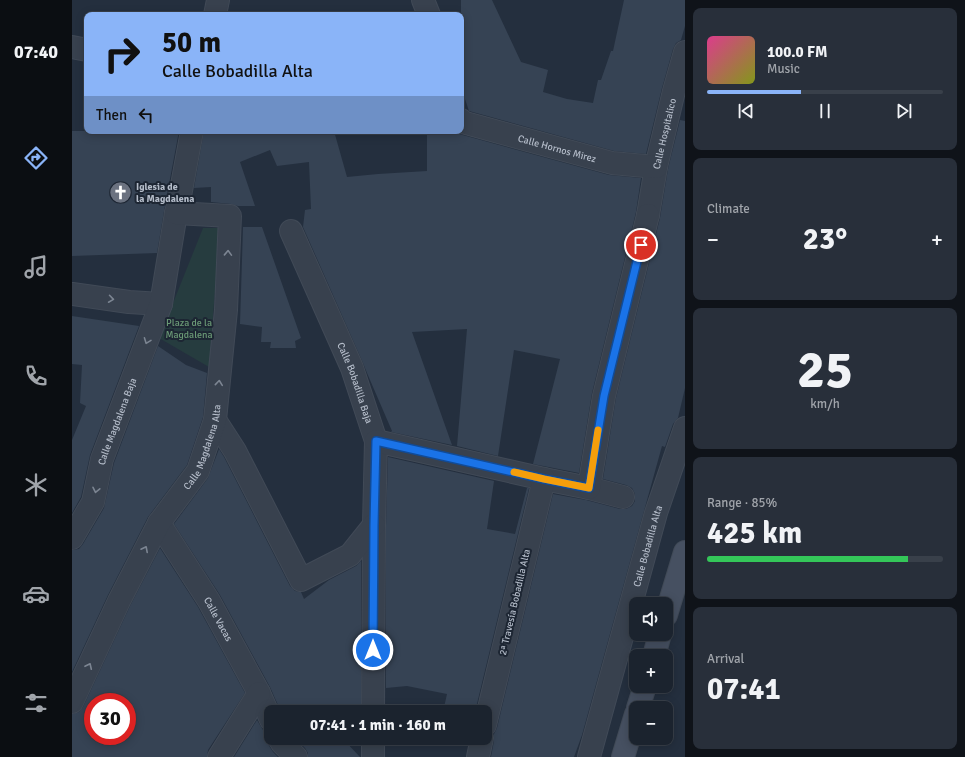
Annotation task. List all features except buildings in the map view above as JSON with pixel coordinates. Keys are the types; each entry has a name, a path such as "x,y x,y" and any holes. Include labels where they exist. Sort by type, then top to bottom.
{"main road":[{"path":"671,597 685,552"},
{"path":"623,757 629,737"}],"street":[{"path":"216,12 218,0"},
{"path":"423,0 427,12"},
{"path":"72,48 84,50"},
{"name":"Calle Hospitalico","path":"589,488 604,396 648,215 656,167 685,52"},
{"name":"Calle Hornos Mirez","path":"464,123 612,163 656,167"},
{"name":"Calle Magdalena Baja","path":"72,538 93,502 102,459 161,304 176,213 191,134"},
{"name":"Calle Magdalena Alta","path":"72,702 119,601 158,523 198,471 215,420 226,310 230,216 176,213"},
{"name":"Calle Bobadilla Baja","path":"291,231 352,368 376,441 373,705"},
{"path":"72,294 129,302 161,304"},
{"path":"215,420 234,451 301,580 350,555 374,525"},
{"name":"Calle Bobadilla Alta","path":"589,757 656,513 685,428"},
{"path":"376,441 589,488 623,497"},
{"name":"2ª Travesía Bobadilla Alta","path":"490,705 544,479"},
{"name":"Calle Vacas","path":"158,523 209,600 264,705"},
{"path":"219,757 259,693"},
{"path":"372,757 373,745"},
{"path":"478,757 481,745"}],"green space":[{"name":"Plaza de la Magdalena","path":"203,228 220,228 209,367 159,338"}],"slow traffic":[{"path":"514,472 589,488 598,430"}],"place":[{"name":"Iglesia de la Magdalena","path":"120,192"}],"route":[{"path":"373,650 376,441 589,488 604,396 641,245"}]}
